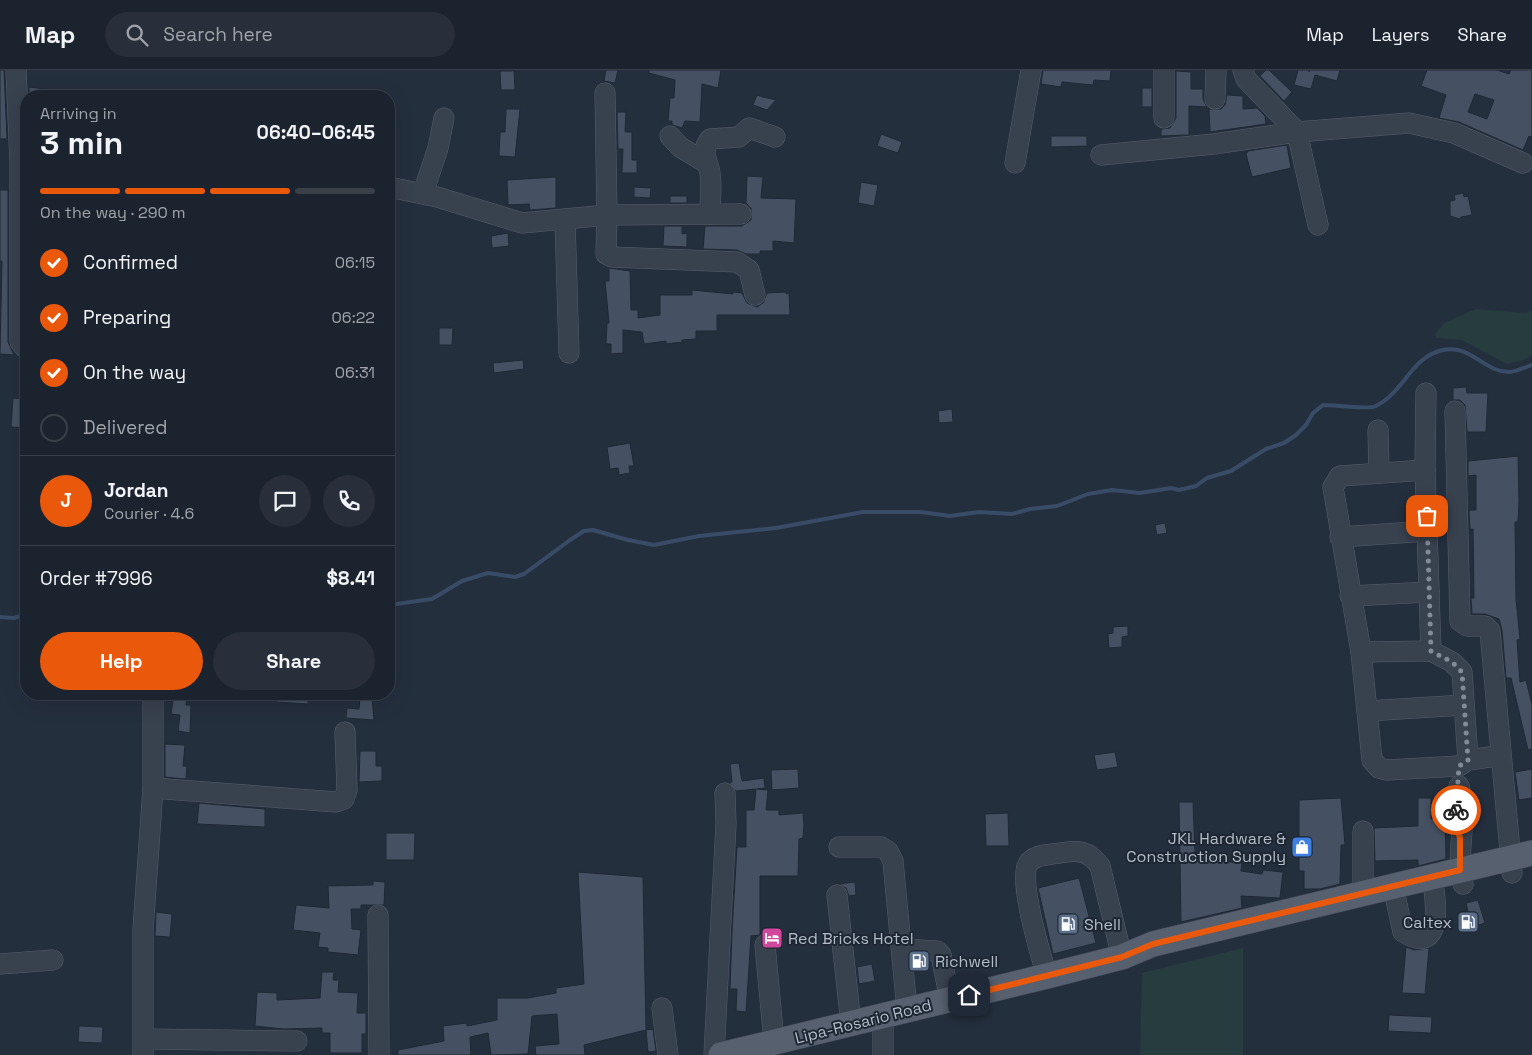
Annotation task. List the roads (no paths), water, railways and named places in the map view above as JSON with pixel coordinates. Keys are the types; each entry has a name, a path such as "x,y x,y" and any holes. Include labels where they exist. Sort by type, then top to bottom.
{"main road":[{"name":"Lipa-Rosario Road","path":"721,1055 1047,976 1122,957 1153,944 1363,893 1461,877 1521,863"},
{"name":"Lipa-Rosario Road","path":"1122,957 1153,957 1396,900 1434,890 1461,877"}],"street":[{"path":"16,70 20,162 20,342"},
{"path":"1014,163 1031,70"},
{"path":"1164,70 1164,118"},
{"path":"1215,99 1216,70"},
{"path":"1243,70 1246,79 1297,132 1318,225"},
{"path":"605,93 608,216 606,254 608,257 737,262 749,270 755,295"},
{"path":"423,193 438,148 444,118"},
{"path":"1101,155 1214,144 1297,132 1409,123 1454,134 1523,162"},
{"path":"710,214 710,172 705,162 706,144 710,139 739,137 750,128 775,136"},
{"path":"670,136 680,147 705,162"},
{"path":"395,188 423,193 522,223 608,216 741,214"},
{"path":"565,220 569,353"},
{"path":"1426,392 1425,470 1431,651"},
{"path":"1455,411 1460,620 1467,626 1485,626 1490,631 1521,863"},
{"path":"1378,430 1379,472"},
{"path":"1425,470 1340,476 1335,480 1333,487 1361,652 1372,760 1379,768 1387,770 1462,770 1490,757"},
{"path":"1340,537 1428,531"},
{"path":"1350,596 1429,592"},
{"path":"1361,652 1431,651 1459,667 1462,672 1464,705 1462,770 1456,800 1456,818 1460,838 1461,877"},
{"path":"153,700 153,788 143,930 144,1047 298,1041"},
{"path":"1367,711 1464,705"},
{"path":"153,788 336,802 344,799 347,790 345,732"},
{"path":"714,1055 726,834 725,793"},
{"path":"1363,893 1364,831"},
{"path":"838,847 881,847 888,851 893,861 908,1010"},
{"path":"1047,976 1035,936 1024,873 1029,863 1035,857 1076,850 1092,856 1100,866 1122,957"},
{"path":"1396,900 1403,932 1410,936 1424,937 1432,933 1435,926 1434,890"},
{"path":"837,895 851,1024"},
{"path":"378,914 379,1055"},
{"path":"765,945 774,1042"},
{"path":"902,949 937,951 941,955 950,1000"},
{"path":"0,964 53,960"},
{"path":"662,1008 668,1055"},
{"path":"882,1055 883,1016"}],"waterway":[{"path":"395,604 432,599 462,581 488,573 515,577 524,574 584,531 593,530 654,545 699,536 776,528 863,512 921,512 950,516 979,512 1012,514 1030,509 1057,506 1088,494 1112,490 1140,493 1171,488 1179,490 1196,486 1207,478 1231,471 1266,449 1284,443 1296,435 1306,425 1313,413 1323,405 1376,406 1394,393 1423,359 1443,350 1453,349 1462,351 1501,371 1510,372 1532,365"},
{"path":"0,617 14,618 20,616"}],"place":[{"name":"JKL Hardware & Construction Supply","path":"1302,847"},
{"name":"Caltex","path":"1468,922"},
{"name":"Shell","path":"1068,924"},
{"name":"Red Bricks Hotel","path":"772,938"},
{"name":"Richwell","path":"919,961"}]}
